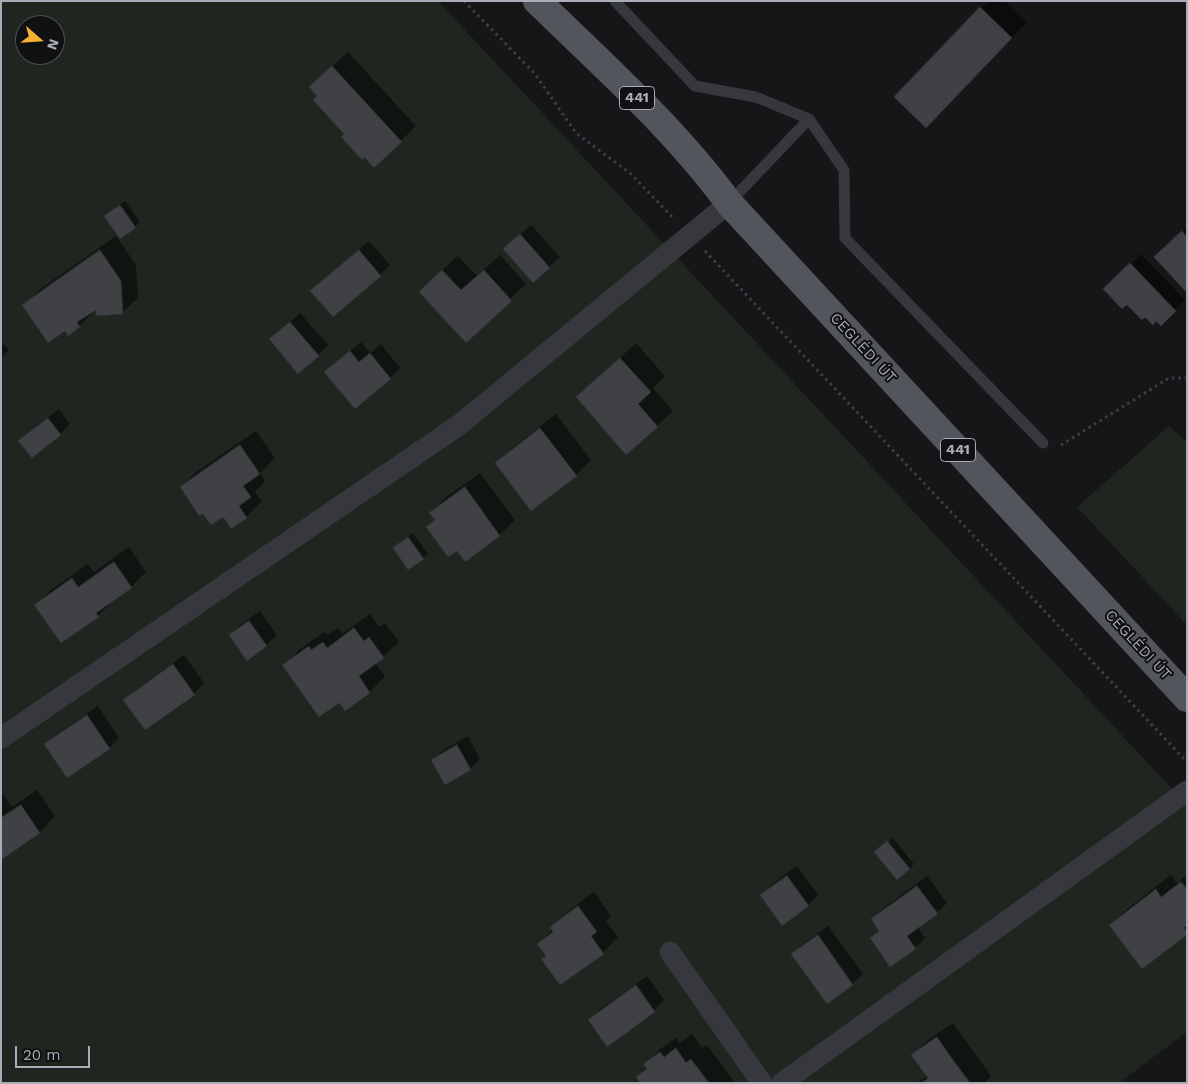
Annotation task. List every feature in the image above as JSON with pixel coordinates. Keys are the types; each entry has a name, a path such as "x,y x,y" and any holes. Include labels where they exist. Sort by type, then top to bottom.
{"main road":[{"name":"CEGLÉDI ÚT","path":"537,1 679,141 729,203 1187,698"}],"street":[{"path":"1,738 459,426 689,234 729,203"},
{"path":"782,1083 1187,791"},
{"path":"670,952 762,1083"}],"lane":[{"path":"615,1 695,86 756,97 809,120 844,170 845,238 1043,443"},
{"path":"729,203 809,120"}],"path":[{"path":"464,1 535,74 576,133 631,174 1187,762"},
{"path":"1043,443 1059,446 1169,378 1187,378"}],"shaded area":[{"path":"1,1 438,1 1187,805 1187,1032 1119,1083 1,1083"},
{"path":"1169,426 1187,442 1187,625 1077,507"}],"building":[{"path":"980,7 1012,38 926,128 894,97"},
{"path":"332,66 402,142 374,168 364,157 362,160 341,137 344,134 313,100 317,96 309,87"},
{"path":"120,205 136,228 120,239 104,216"},
{"path":"1182,231 1187,237 1187,293 1154,257"},
{"path":"520,234 550,268 533,283 503,249"},
{"path":"100,250 121,281 123,314 96,316 96,310 77,322 80,327 68,336 65,331 48,343 22,305"},
{"path":"359,250 381,276 333,317 310,291"},
{"path":"1130,263 1176,311 1161,326 1156,321 1153,325 1145,317 1142,320 1127,305 1122,309 1103,289"},
{"path":"442,270 461,290 484,270 512,301 466,343 419,292"},
{"path":"290,322 319,356 298,374 269,339"},
{"path":"350,351 359,362 370,353 391,379 355,409 324,372"},
{"path":"620,358 651,392 638,404 658,427 626,455 576,397"},
{"path":"48,418 61,435 32,458 18,441"},
{"path":"540,428 577,476 531,511 495,463"},
{"path":"240,445 260,474 243,486 251,497 239,506 247,518 231,529 223,517 211,525 203,514 199,516 180,487"},
{"path":"465,487 500,536 465,562 457,551 448,557 426,527 435,520 429,513"},
{"path":"408,537 424,559 408,570 393,548"},
{"path":"114,562 132,588 96,613 99,617 61,643 34,605 72,578 78,587"},
{"path":"249,621 267,646 247,661 229,635"},
{"path":"354,628 364,641 369,637 384,658 359,676 370,693 345,711 339,703 319,717 282,665 309,646 311,650 323,642 327,648"},
{"path":"173,664 195,695 145,730 123,700"},
{"path":"87,715 110,749 67,778 44,744"},
{"path":"457,745 471,770 445,785 431,760"},
{"path":"21,805 40,833 1,860 1,818"},
{"path":"887,841 910,869 897,880 874,852"},
{"path":"787,876 809,906 782,926 760,895"},
{"path":"1181,882 1187,889 1187,925 1184,928 1187,931 1187,935 1142,969 1109,925 1156,889 1161,897"},
{"path":"917,886 938,914 907,936 916,949 890,967 870,938 879,931 871,919"},
{"path":"578,906 597,932 591,936 604,954 560,985 541,959 546,956 537,944 553,932 550,927"},
{"path":"818,935 853,985 827,1004 791,954"},
{"path":"636,985 655,1012 607,1047 588,1020"},
{"path":"937,1037 970,1083 922,1083 928,1078 911,1055"},
{"path":"676,1048 686,1063 691,1059 709,1083 640,1083 636,1077 647,1069 643,1064 660,1052 664,1057"}]}
